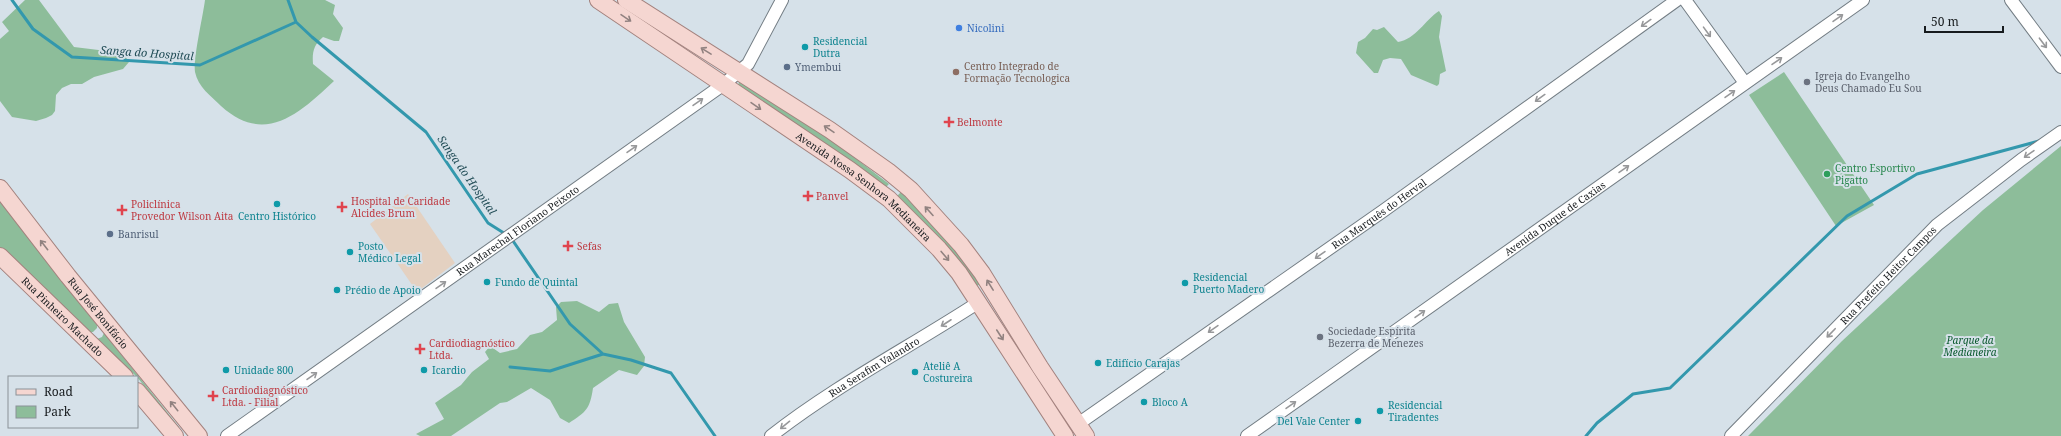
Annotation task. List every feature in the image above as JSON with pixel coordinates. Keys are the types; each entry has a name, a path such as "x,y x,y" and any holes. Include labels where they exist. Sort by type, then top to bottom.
{"main road":[{"name":"Avenida Nossa Senhora Medianeira","path":"598,0 850,170 889,199 939,249 958,272 1065,436"},
{"name":"Avenida Nossa Senhora Medianeira","path":"626,0 830,130 888,171 911,190 961,245 982,273 1082,430"},
{"name":"Rua José Bonifácio","path":"0,188 199,436"},
{"name":"Rua Pinheiro Machado","path":"0,256 86,338 123,376"},
{"path":"979,302 998,304 1005,311"},
{"path":"86,338 98,334 105,320"},
{"path":"138,392 175,436"}],"street":[{"name":"Rua Marechal Floriano Peixoto","path":"227,436 724,84 748,64 782,0"},
{"name":"Rua Marquês do Herval","path":"1082,430 1677,0"},
{"path":"1685,0 1745,84"},
{"name":"Avenida Duque de Caxias","path":"1247,436 1863,0"},
{"path":"2011,0 2061,67"},
{"name":"Rua Prefeito Heitor Campos","path":"1731,436 1937,225 2021,160 2061,132"},
{"name":"Rua Serafim Valandro","path":"771,436 818,401 928,335 979,302"}],"shaded area":[{"path":"408,194 455,263 417,292 370,224"}],"green space":[{"path":"25,0 39,0 74,47 123,53 129,62 123,69 94,77 82,84 71,84 62,88 56,95 55,111 52,115 36,121 12,117 0,101 0,39 9,31 2,22"},
{"path":"205,0 325,0 335,5 333,14 343,28 339,41 334,41 323,37 313,52 313,64 334,81 295,114 281,120 267,124 252,123 237,118 205,91 195,72 197,48"},
{"path":"1439,11 1442,16 1439,37 1446,71 1440,74 1439,84 1437,86 1411,75 1401,59 1390,58 1383,60 1378,73 1374,73 1356,53 1358,42 1365,38 1373,29 1377,30 1384,27 1398,42 1410,37"},
{"name":"Centro Esportivo Pigatto","path":"1784,72 1874,205 1836,226 1749,95"},
{"path":"739,81 816,128 889,184 884,189 738,87"},
{"name":"Parque da Medianeira","path":"2061,146 2061,436 1748,436 1842,341 1983,210"},
{"path":"901,192 952,248 980,283 979,285 976,286 895,198"},
{"path":"0,202 97,325 97,328 93,332 90,332 0,247"},
{"path":"577,301 599,312 609,304 618,303 624,322 645,357 644,366 637,375 619,370 593,388 589,405 580,416 569,423 560,418 550,400 531,388 507,402 500,403 451,436 420,436 416,434 444,419 435,403 461,385 472,372 489,359 485,352 490,346 500,353 517,349 530,335 542,332 557,320 556,307 561,302"},
{"path":"104,333 179,427 178,428 138,378 138,376 136,376 97,339 102,337"}],"waterway":[{"name":"Sanga do Hospital","path":"12,0 33,29 72,57 200,65 296,22 426,132 488,223 507,235"},
{"name":"Sanga do Hospital","path":"288,0 296,22"},
{"path":"1586,436 1597,423 1633,394 1670,388 1847,216 1917,174 2039,141"},
{"name":"Sanga do Hospital","path":"511,238 570,324 603,354 631,360 671,373 715,436"},
{"name":"Sanga do Hospital","path":"510,367 550,371 603,354"}],"place":[{"name":"Nicolini","path":"959,28"},
{"name":"Residencial Dutra","path":"805,47"},
{"name":"Ymembui","path":"787,67"},
{"name":"Centro Integrado de Formação Tecnologica","path":"956,72"},
{"name":"Igreja do Evangelho Deus Chamado Eu Sou","path":"1807,82"},
{"name":"Belmonte","path":"949,122"},
{"name":"Centro Esportivo Pigatto","path":"1827,174"},
{"name":"Panvel","path":"808,196"},
{"name":"Centro Histórico","path":"277,204"},
{"name":"Hospital de Caridade Alcides Brum","path":"342,207"},
{"name":"Policlínica Provedor Wilson Aita","path":"122,210"},
{"name":"Banrisul","path":"110,234"},
{"name":"Sefas","path":"568,246"},
{"name":"Posto Médico Legal","path":"350,252"},
{"name":"Fundo de Quintal","path":"487,282"},
{"name":"Residencial Puerto Madero","path":"1185,283"},
{"name":"Prédio de Apoio","path":"337,290"},
{"name":"Sociedade Espírita Bezerra de Menezes","path":"1320,337"},
{"name":"Cardiodiagnóstico Ltda.","path":"420,349"},
{"name":"Edifício Carajas","path":"1098,363"},
{"name":"Unidade 800","path":"226,370"},
{"name":"Icardio","path":"424,370"},
{"name":"Ateliê A Costureira","path":"915,372"},
{"name":"Cardiodiagnóstico Ltda. - Filial","path":"213,396"},
{"name":"Bloco A","path":"1144,402"},
{"name":"Residencial Tiradentes","path":"1380,411"},
{"name":"Del Vale Center","path":"1358,421"}]}
